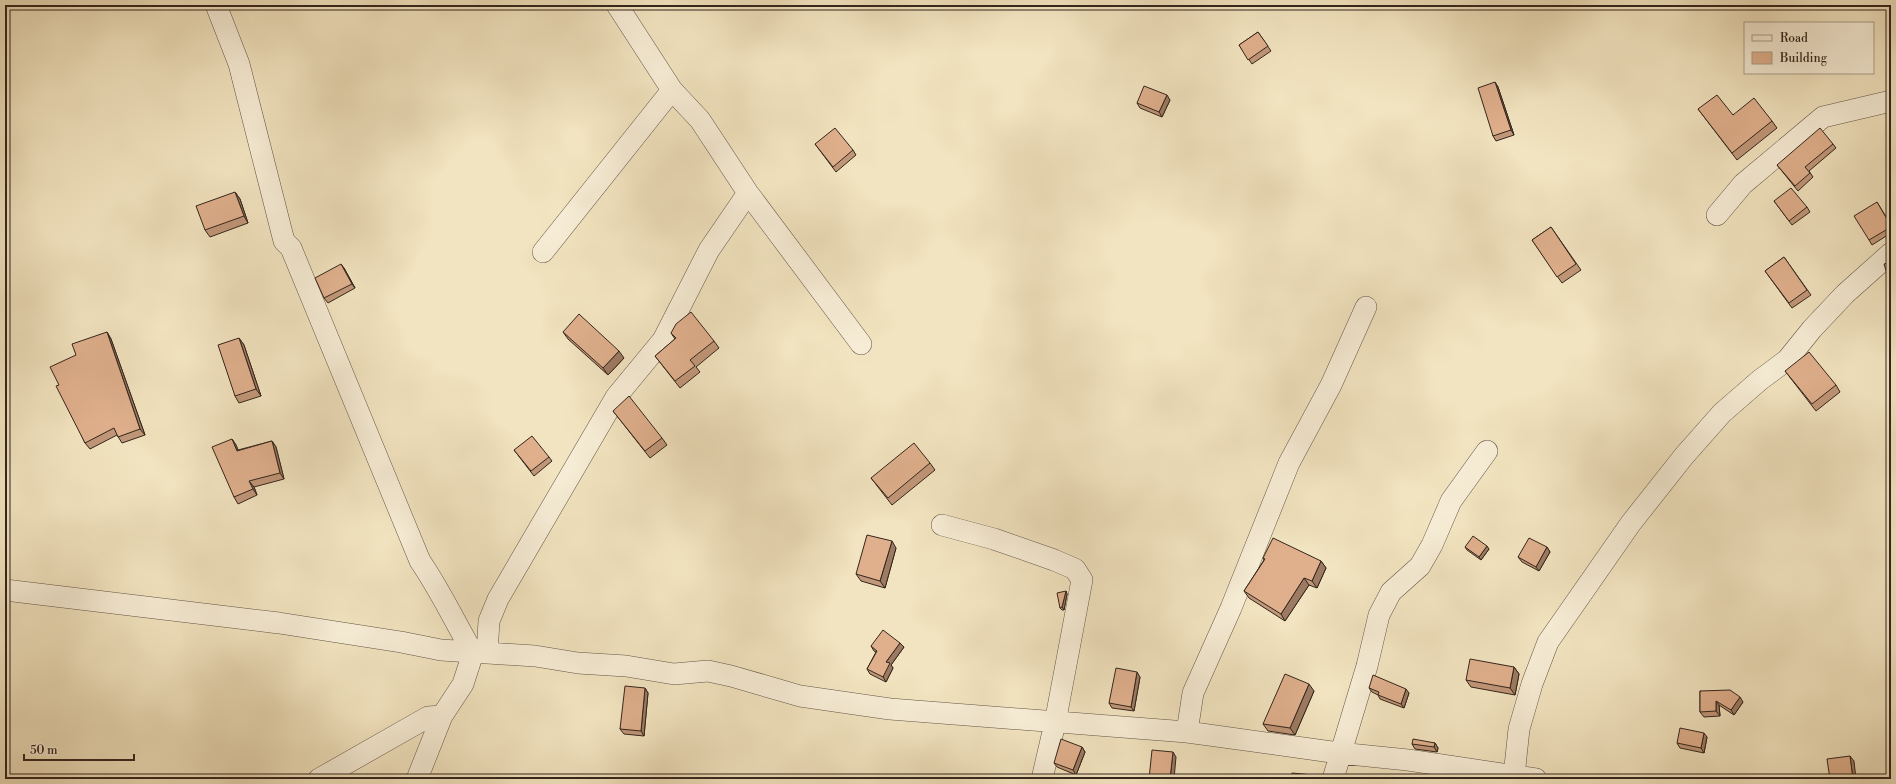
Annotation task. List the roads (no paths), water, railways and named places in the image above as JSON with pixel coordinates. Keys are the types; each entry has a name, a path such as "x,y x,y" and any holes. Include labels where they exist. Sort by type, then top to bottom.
{"street":[{"path":"216,5 239,64 284,241 291,248 420,561 480,653"},
{"path":"617,5 672,90 700,120 748,193 861,344"},
{"path":"543,252 672,90"},
{"path":"1717,215 1743,184 1823,117 1891,102"},
{"path":"417,779 442,716 463,684 480,653 498,599 616,397 663,340 709,250 748,193"},
{"path":"1514,776 1519,729 1532,684 1548,642 1631,524 1684,456 1722,413 1760,380 1787,360 1812,329 1845,294 1891,254"},
{"path":"1187,732 1193,693 1231,608 1289,463 1331,385 1366,307"},
{"path":"1333,779 1339,753 1361,686 1379,615 1391,592 1420,566 1432,545 1451,501 1487,451"},
{"path":"942,525 994,539 1054,560 1075,569 1082,580 1055,723 1042,779"},
{"path":"5,590 279,623 401,642 441,650 536,656 578,663 626,666 674,674 708,671 731,676 800,696 890,709 1055,723 1187,732 1339,753 1408,760 1536,779"},
{"path":"319,779 428,717 442,716"}]}
